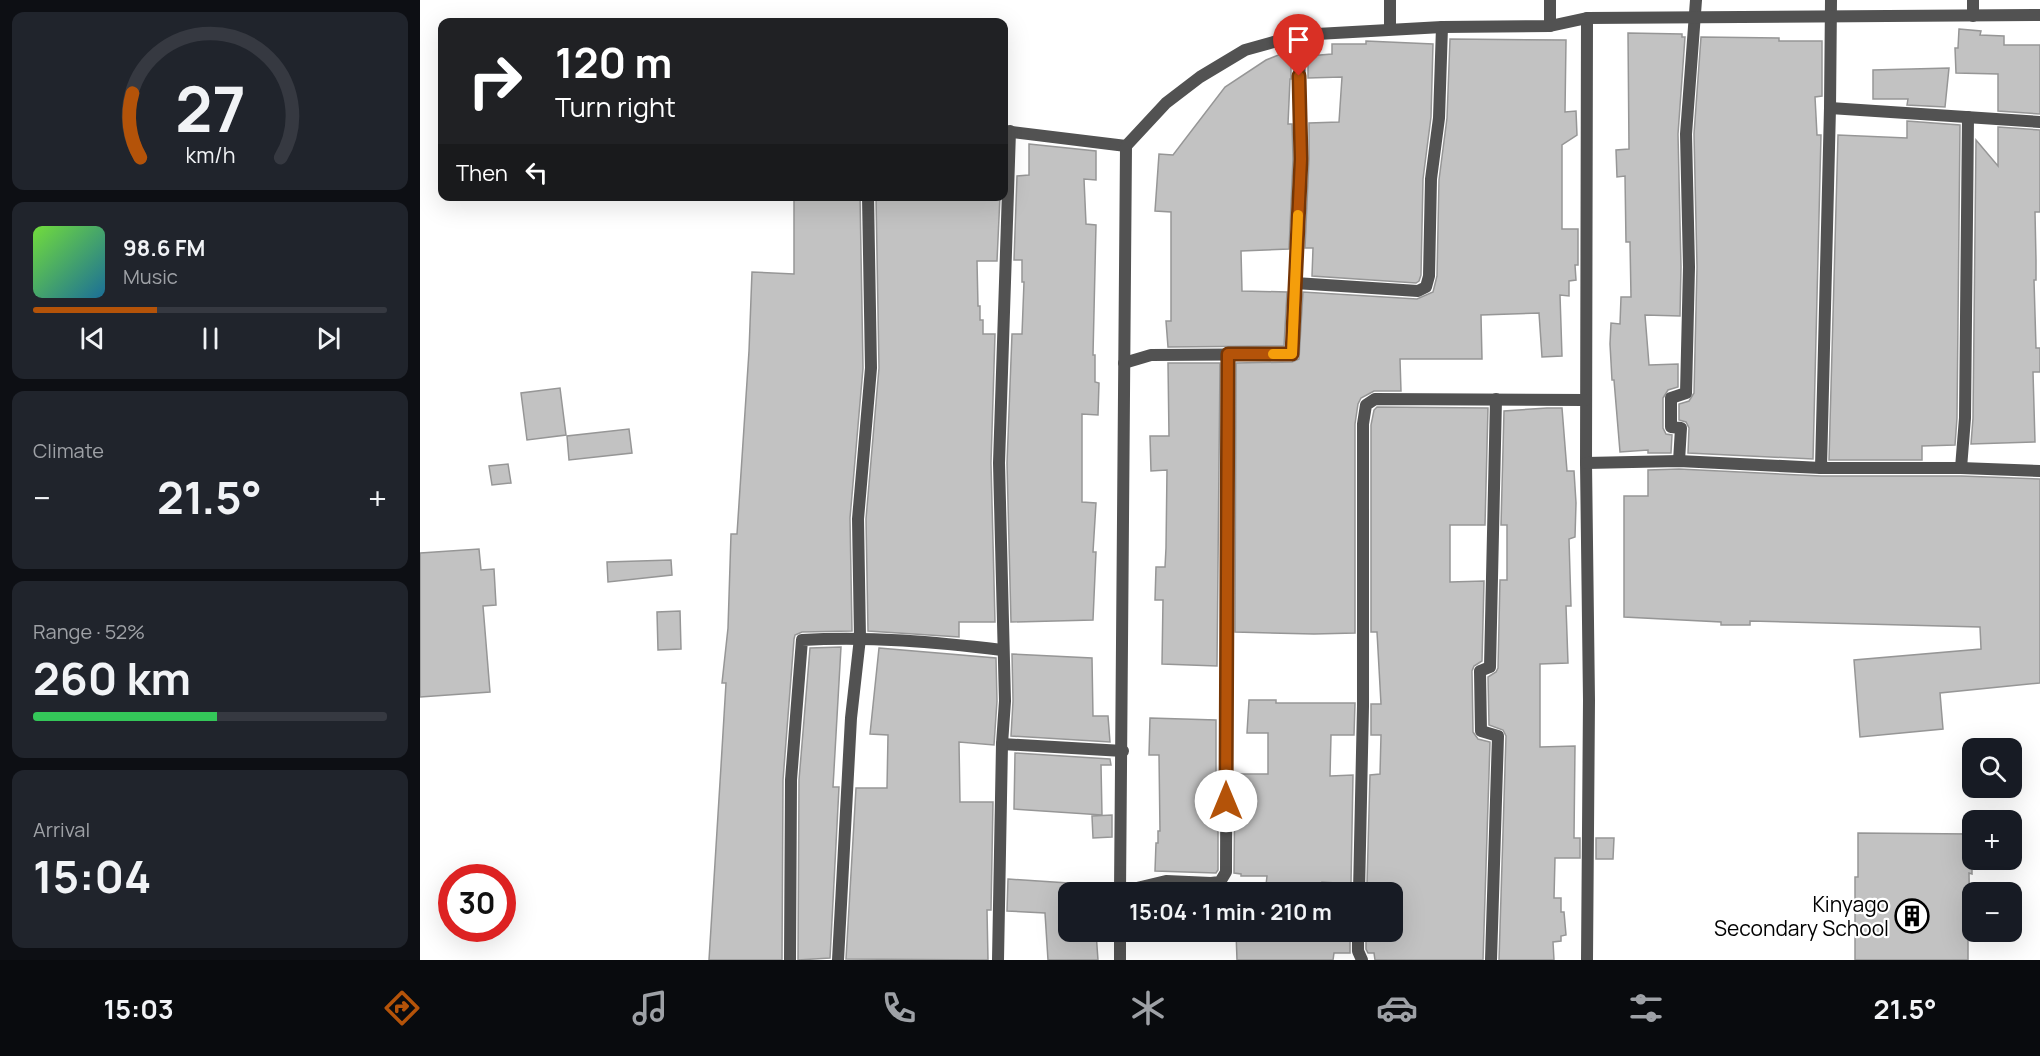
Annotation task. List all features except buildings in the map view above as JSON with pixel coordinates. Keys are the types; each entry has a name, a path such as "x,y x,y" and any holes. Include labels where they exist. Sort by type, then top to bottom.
{"street":[{"path":"1390,0 1390,29"},
{"path":"1550,0 1550,26"},
{"path":"1679,461 1681,428 1671,427 1671,398 1686,393 1689,267 1686,134 1696,0"},
{"path":"1821,468 1831,0"},
{"path":"1973,0 1973,16"},
{"path":"1120,882 1126,146 1166,103 1200,77 1245,50 1299,34 1442,27 1550,26 1587,18 2040,15"},
{"path":"1587,18 1586,463 1589,700 1587,960"},
{"path":"1295,283 1418,291 1426,287 1429,276 1431,179 1439,118 1442,27"},
{"path":"1124,363 1150,355 1292,354 1301,159 1299,34"},
{"path":"1830,108 2040,122"},
{"path":"1961,468 1965,418 1968,117"},
{"path":"1008,131 1126,146"},
{"path":"838,960 851,718 860,638 858,519 871,368 868,201"},
{"path":"998,960 1002,744 1005,702 999,463 1005,201"},
{"path":"1220,882 1226,872 1228,354"},
{"path":"1359,882 1363,706 1363,424 1366,405 1375,399 1586,400"},
{"path":"1491,960 1498,736 1481,731 1480,671 1490,667 1496,399"},
{"path":"1586,463 1679,461 1821,468 1961,468 2040,471"},
{"path":"790,960 791,780 802,640 860,638 927,641 1002,650"},
{"path":"1002,744 1123,751"},
{"path":"1162,882 1188,882"},
{"path":"1120,942 1120,960"},
{"path":"1358,942 1358,951 1362,960"}],"slow traffic":[{"path":"1273,354 1292,354 1298,215"}],"place":[{"name":"Kinyago Secondary School","path":"1912,916"}],"route":[{"path":"1226,801 1228,354 1292,354 1301,159 1299,76"}]}
